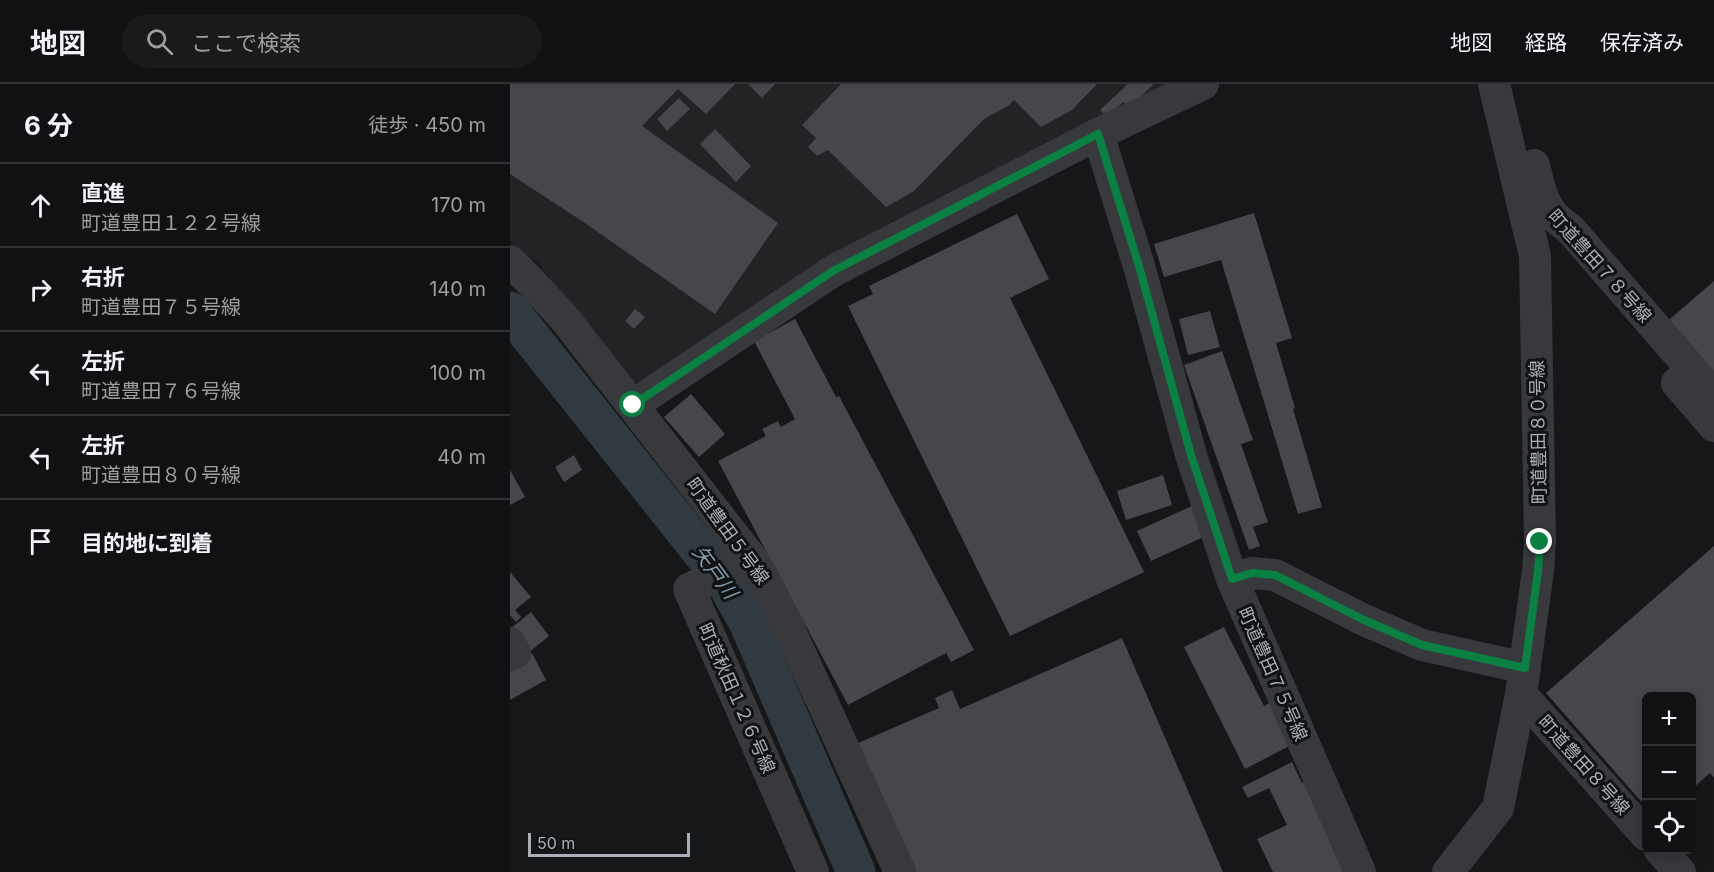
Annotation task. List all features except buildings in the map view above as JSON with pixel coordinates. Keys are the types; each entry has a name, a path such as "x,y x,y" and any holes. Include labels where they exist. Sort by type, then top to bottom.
{"street":[{"path":"633,405 833,271 1098,134 1203,84"},
{"name":"町道豊田８０号線","path":"1448,872 1498,808 1523,681 1540,542 1535,256 1494,84"},
{"name":"町道豊田７８号線","path":"1514,84 1543,203 1562,224 1570,229 1714,395"},
{"name":"町道豊田７５号線","path":"1098,134 1139,266 1191,455 1232,579 1360,872"},
{"path":"1528,223 1543,228 1714,426"},
{"name":"町道豊田５号線","path":"510,261 565,319 752,558 785,620 900,872"},
{"name":"町道秋田１２６号線","path":"752,558 689,589 813,872"},
{"path":"1232,579 1252,573 1275,575 1364,620 1422,645 1523,681"},
{"path":"510,643 515,653 510,655"},
{"name":"町道豊田８号線","path":"1523,681 1642,829"},
{"path":"1664,854 1680,872"}],"shaded area":[{"path":"510,84 1176,84 646,383 630,382 539,264 510,242"}],"waterway":[{"name":"矢戸川","path":"510,311 727,584 749,624 856,872"}],"route":[{"path":"633,405 833,271 1098,134 1139,266 1191,455 1232,579 1252,573 1275,575 1347,612 1422,645 1525,668 1540,542"}]}
